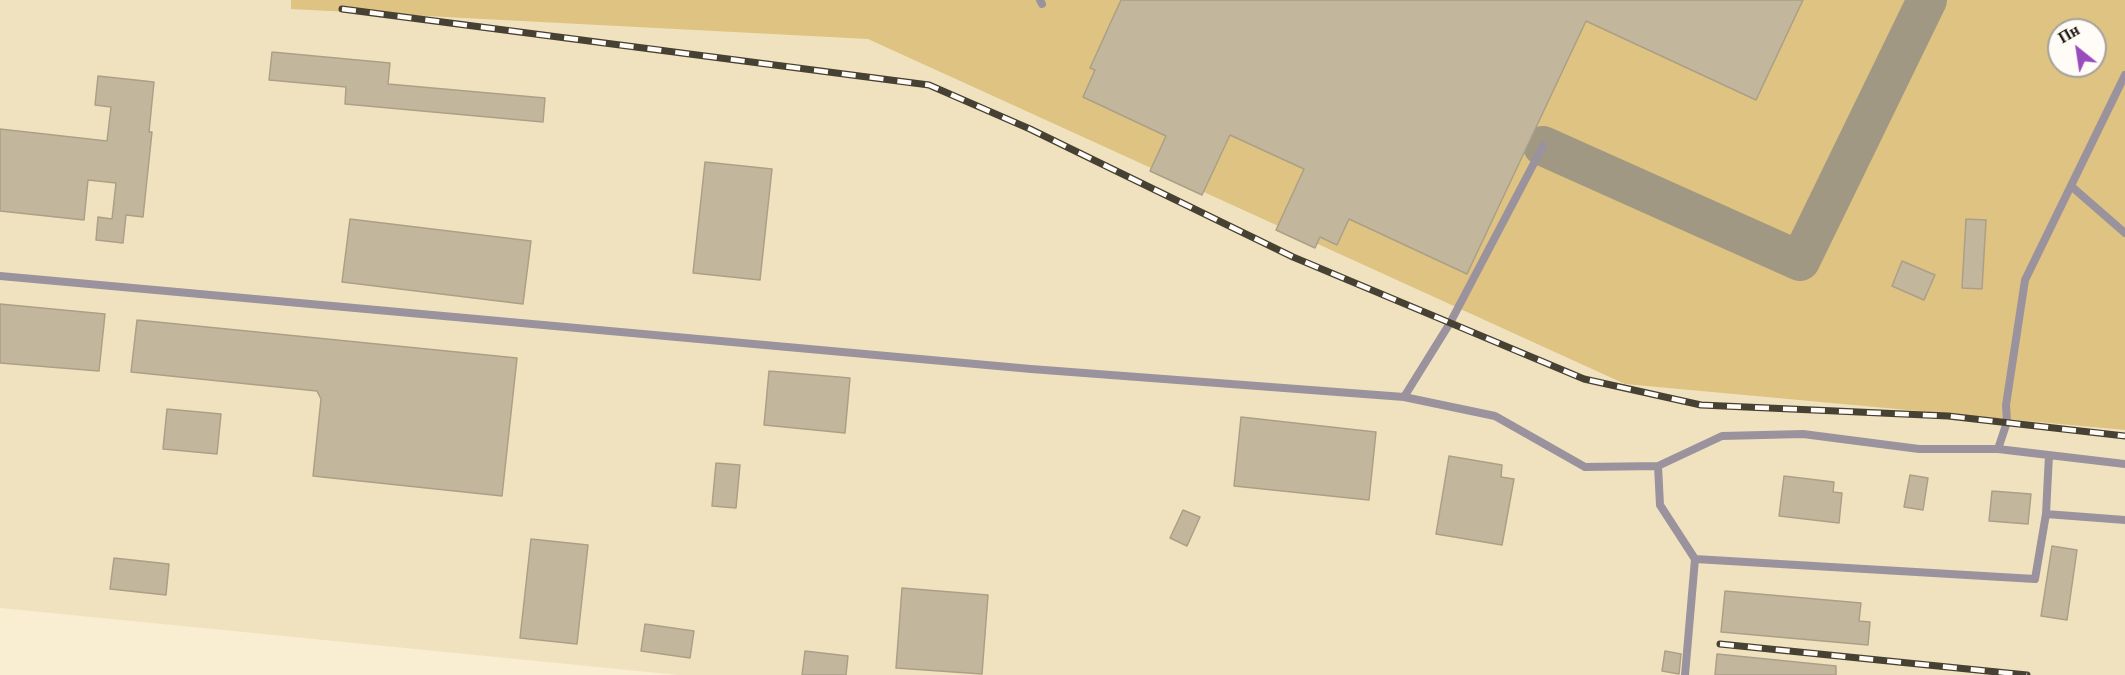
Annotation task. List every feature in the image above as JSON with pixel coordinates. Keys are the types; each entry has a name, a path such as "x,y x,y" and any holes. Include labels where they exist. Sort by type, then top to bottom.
{"lane":[{"path":"1998,449 2007,422 2006,405 2025,280 2125,75"},
{"path":"1404,397 1450,323 1543,146"},
{"path":"2071,186 2125,233"},
{"path":"0,276 1031,369 1404,397 1495,416 1585,467 1658,466 1722,436 1803,434 1919,449 1998,449 2125,464"},
{"path":"1695,559 2035,579 2046,514 2049,455"},
{"path":"1658,466 1660,505 1695,559 1685,675"},
{"path":"2046,514 2125,520"}],"shaded area":[{"path":"0,0 2125,0 2125,675 678,675 0,608"},
{"path":"291,0 2125,0 2125,430 1625,384 868,39 291,9"}],"building":[{"path":"1121,0 1803,0 1756,100 1586,21 1467,274 1349,219 1337,245 1320,237 1315,248 1276,230 1304,169 1230,135 1202,195 1150,171 1166,136 1083,97 1095,70 1090,68"},
{"path":"272,52 390,63 388,84 545,98 543,122 345,104 346,87 269,80"},
{"path":"98,76 154,82 149,132 152,132 143,217 126,215 123,243 96,240 98,217 112,219 116,183 88,180 84,220 0,211 0,129 107,141 111,107 95,105"},
{"path":"705,162 772,169 760,280 693,273"},
{"path":"350,219 531,241 523,304 342,282"},
{"path":"1966,219 1986,220 1982,289 1962,288"},
{"path":"1902,261 1935,275 1924,300 1892,286"},
{"path":"0,304 105,314 99,371 0,363"},
{"path":"137,320 517,358 502,496 313,476 321,399 317,391 131,372"},
{"path":"769,371 850,378 845,433 764,425"},
{"path":"167,409 221,414 217,454 163,449"},
{"path":"1241,417 1376,432 1369,500 1234,486"},
{"path":"1449,456 1502,465 1501,477 1514,479 1502,545 1436,534"},
{"path":"716,463 740,465 736,508 712,506"},
{"path":"1910,475 1928,478 1923,510 1904,507"},
{"path":"1784,476 1834,482 1833,492 1842,493 1839,523 1779,516"},
{"path":"1992,491 2031,494 2028,524 1989,521"},
{"path":"1183,510 1200,517 1187,546 1170,538"},
{"path":"531,539 588,545 577,644 520,638"},
{"path":"2052,546 2077,550 2067,620 2041,616"},
{"path":"114,558 169,564 166,595 110,589"},
{"path":"902,588 988,595 982,674 896,668"},
{"path":"1725,591 1861,603 1859,621 1870,622 1868,645 1721,632"},
{"path":"645,624 694,631 690,658 641,651"},
{"path":"805,651 848,656 846,675 802,675"},
{"path":"1665,651 1681,654 1679,674 1662,671"},
{"path":"1717,654 1836,666 1836,675 1715,675"}],"taxiway":[{"path":"1543,146 1800,261 1927,0"}],"railway":[{"path":"342,9 929,85 1030,129 1293,257 1584,379 1701,405 1948,416 2125,436"},
{"path":"1720,644 2027,675"}]}
